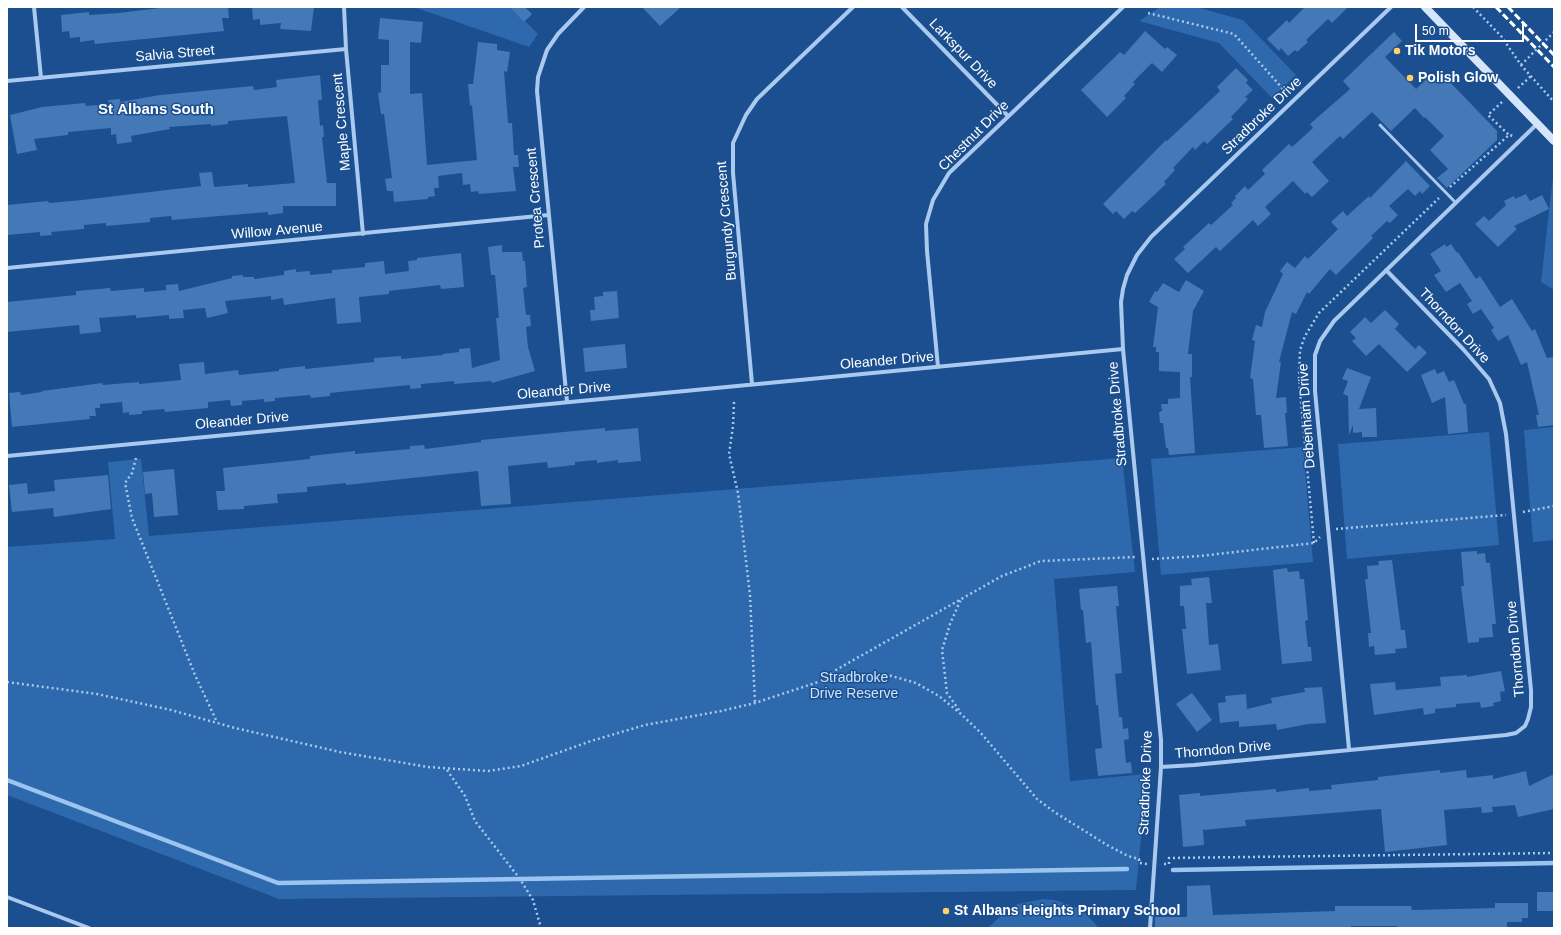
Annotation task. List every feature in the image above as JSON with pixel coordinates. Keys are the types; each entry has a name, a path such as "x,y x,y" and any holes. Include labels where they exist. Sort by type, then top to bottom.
{"main road":[{"path":"1425,7 1554,141"}],"street":[{"path":"34,7 41,78"},
{"name":"Maple Crescent","path":"344,7 346,49 363,234"},
{"name":"Protea Crescent","path":"567,402 538,104 538,77 547,50 558,34 584,7"},
{"name":"Burgundy Crescent","path":"752,384 732,173 733,143 740,125 757,99 853,7"},
{"name":"Larkspur Drive","path":"902,7 1008,116"},
{"name":"Chestnut Drive","path":"938,367 927,251 926,224 933,200 949,173 1123,7"},
{"name":"Stradbroke Drive","path":"1150,928 1161,767 1159,716 1143,559 1120,302 1126,275 1137,255 1151,237 1391,7"},
{"name":"Salvia Street","path":"7,81 346,49"},
{"name":"Debenham Drive","path":"1349,749 1315,391 1315,355 1320,341 1327,329 1538,123"},
{"name":"Willow Avenue","path":"7,268 548,216"},
{"name":"Thorndon Drive","path":"1161,767 1506,736 1516,733 1525,726 1531,707 1531,690 1514,514 1500,403 1489,379 1463,349 1386,270"},
{"name":"Oleander Drive","path":"7,456 1124,349"},
{"path":"7,897 89,928"}],"lane":[{"path":"1380,125 1456,203"}],"path":[{"path":"1473,7 1501,36 1521,65 1554,102"},
{"path":"1148,12 1234,34 1284,89"},
{"path":"1521,65 1554,32"},
{"path":"1488,115 1509,135 1521,140"},
{"path":"1314,543 1299,379 1300,350 1305,336 1319,314 1445,192 1509,135"},
{"path":"734,402 733,426 729,454 738,492 750,595 755,703"},
{"path":"136,458 132,473 125,483 132,518 195,675 217,722"},
{"path":"830,678 834,671 962,598 1002,576 1041,561 1133,556 1143,559 1200,556 1314,543 1328,530 1514,514 1554,506"},
{"path":"961,714 947,693 942,650 950,624 962,598"},
{"path":"7,682 97,694 340,752 447,770 488,771 521,766 633,728 722,711 755,703 830,678 888,675 916,683 939,696 980,732 1037,799 1056,813 1107,845 1128,856 1139,859 1139,864 1169,864 1169,858 1554,853"},
{"path":"447,770 465,796 475,821 520,879 533,900 541,928"}],"green space":[{"path":"414,7 511,7 538,34 529,47"},
{"path":"1160,7 1196,7 1243,20 1296,75 1272,98 1219,43 1139,21"},
{"path":"1554,168 1554,290 1541,282"},
{"path":"1554,427 1554,540 1533,542 1524,430"},
{"path":"1489,432 1499,545 1347,559 1338,444"},
{"path":"1303,447 1313,562 1161,575 1151,459"},
{"name":"Stradbroke Drive Reserve","path":"1122,458 1135,572 1054,579 1070,781 1147,774 1136,890 279,899 7,795 7,547 115,539 108,462 141,459 149,536"},
{"path":"1043,899 1055,900 1078,908 1099,928 988,928 1007,910 1018,904"}],"building":[{"path":"168,7 228,7 229,18 222,18 224,31 95,44 94,40 80,42 80,37 70,38 69,31 62,32 61,15 89,12 89,15 119,13"},
{"path":"252,7 314,7 311,31 280,29 281,23 260,25 260,19 253,20"},
{"path":"510,7 525,7 532,14 524,22"},
{"path":"642,7 681,7 660,26"},
{"path":"1305,7 1348,7 1332,23 1328,19 1306,40 1308,42 1297,52 1295,50 1288,56 1281,48 1279,51 1267,39 1287,20 1289,23"},
{"path":"380,18 423,22 421,43 410,42 410,94 422,93 427,165 477,160 472,105 470,106 468,84 473,84 478,42 497,44 497,50 510,52 507,72 504,71 508,123 512,123 514,155 518,155 519,167 513,167 516,191 479,194 478,191 471,192 470,184 463,185 462,173 438,176 439,188 434,188 435,196 428,197 428,199 394,202 393,191 387,191 385,179 392,178 384,114 381,114 378,93 381,92 381,65 389,65 389,40 378,39"},
{"path":"1145,31 1165,49 1167,47 1177,55 1162,72 1152,63 1133,82 1135,84 1124,96 1126,98 1107,117 1081,90 1120,52 1124,55"},
{"path":"1394,32 1402,41 1385,57 1416,89 1433,73 1442,82 1446,78 1497,131 1497,140 1447,188 1437,178 1448,169 1430,150 1444,136 1415,108 1391,131 1372,112 1343,139 1340,136 1312,162 1329,181 1312,197 1307,192 1305,194 1293,181 1265,207 1271,214 1258,226 1253,220 1220,251 1216,247 1188,273 1174,259 1185,249 1183,247 1209,223 1211,225 1233,205 1231,203 1236,198 1235,196 1245,186 1248,190 1265,174 1262,170 1289,144 1292,147 1313,128 1310,124 1350,89 1343,81"},
{"path":"1236,68 1248,80 1246,83 1253,90 1245,97 1248,99 1231,117 1233,119 1207,144 1204,141 1195,150 1193,147 1173,168 1175,170 1164,182 1166,184 1135,213 1132,211 1124,219 1116,211 1113,214 1103,204 1166,140 1167,141 1220,91 1217,87"},
{"path":"320,75 322,100 318,100 320,126 323,125 324,137 322,137 327,183 336,183 336,206 283,206 283,213 268,215 268,212 172,220 171,216 150,218 150,222 106,226 106,223 84,225 84,229 51,232 52,235 40,236 40,232 7,235 7,205 48,201 49,203 82,200 201,186 199,173 212,172 214,187 248,184 248,187 295,183 287,116 228,121 228,124 211,126 211,124 169,127 170,129 131,136 132,142 117,144 116,134 111,135 111,128 68,132 68,135 34,139 37,150 17,154 10,115 42,107 85,103 86,106 109,104 108,100 120,99 120,102 160,95 253,86 254,90 277,87 276,80"},
{"path":"1406,161 1430,186 1422,194 1420,191 1415,196 1408,189 1389,206 1398,215 1390,223 1387,221 1371,236 1373,238 1336,275 1330,269 1309,294 1307,292 1296,314 1292,312 1279,362 1281,362 1276,398 1286,397 1287,413 1285,413 1288,446 1264,448 1261,415 1256,415 1253,379 1250,378 1255,341 1252,340 1256,325 1262,327 1265,312 1283,274 1280,271 1287,262 1295,268 1305,256 1308,259 1338,229 1331,222 1343,211 1347,216 1369,196 1370,198"},
{"path":"1526,194 1530,201 1542,195 1549,209 1514,226 1517,229 1498,247 1475,224 1484,216 1489,221 1506,205 1504,201 1514,196 1515,199"},
{"path":"1445,244 1446,247 1451,244 1476,279 1480,276 1500,307 1512,299 1532,331 1535,329 1547,358 1554,357 1554,425 1538,427 1536,415 1539,415 1527,362 1521,365 1508,335 1498,341 1491,330 1494,328 1481,309 1473,314 1467,304 1472,301 1460,283 1446,292 1434,275 1441,271 1430,254"},
{"path":"502,245 502,252 522,252 523,261 525,261 527,287 523,288 526,315 530,315 531,326 526,327 528,347 535,371 492,383 491,381 454,384 454,381 421,384 421,388 410,389 410,385 330,393 330,396 311,398 310,395 275,398 275,401 264,402 264,399 242,401 242,405 231,406 230,400 208,402 208,408 165,412 164,409 142,411 142,414 129,415 129,412 123,413 122,402 100,404 100,408 95,408 96,416 89,416 90,419 12,427 9,393 20,392 21,395 102,383 103,385 139,382 139,384 181,380 179,364 204,362 205,374 238,370 239,375 279,371 279,369 305,366 305,369 374,362 374,358 401,356 401,359 443,355 459,352 459,349 470,348 472,368 500,360 496,318 499,318 495,275 491,275 488,247"},
{"path":"461,253 464,287 441,289 440,285 389,291 389,294 359,297 361,322 337,324 335,298 284,305 283,298 271,300 271,296 225,301 228,313 207,318 205,308 183,310 184,318 169,319 169,315 136,318 136,315 99,318 101,332 80,334 79,325 7,332 7,302 76,295 76,291 110,288 111,291 144,288 144,292 166,290 166,285 178,284 179,291 232,278 232,276 243,275 243,277 254,277 254,279 284,275 284,271 296,269 296,272 310,271 310,275 332,273 332,270 365,267 365,263 384,261 385,274 409,271 408,261 417,260 417,258"},
{"path":"1186,280 1204,291 1193,311 1188,354 1192,354 1192,377 1190,377 1195,453 1169,455 1168,448 1166,448 1163,423 1160,423 1159,412 1162,411 1161,404 1168,404 1168,399 1180,398 1180,372 1159,371 1159,352 1156,352 1156,347 1153,347 1158,307 1149,302 1155,291 1157,292 1163,283 1179,292"},
{"path":"617,291 619,318 591,321 590,310 595,310 594,297 603,296 603,292"},
{"path":"1385,310 1399,324 1395,329 1415,349 1419,345 1427,353 1407,372 1379,344 1366,356 1352,341 1356,338 1350,332 1365,317 1371,323"},
{"path":"625,344 627,368 585,372 583,348"},
{"path":"1347,368 1371,377 1359,409 1376,408 1377,437 1362,437 1362,432 1353,433 1353,425 1349,435 1348,396 1343,394 1348,381 1342,379"},
{"path":"1435,369 1437,374 1444,371 1449,382 1454,380 1464,404 1466,404 1468,432 1448,434 1445,397 1432,403 1421,375"},
{"path":"605,428 605,431 638,428 641,461 618,463 618,460 597,463 597,460 575,462 575,465 548,468 547,462 508,466 511,504 481,506 478,471 346,485 346,483 307,487 307,492 277,494 278,503 244,506 244,509 218,510 216,491 225,491 223,468 310,459 310,456 355,451 355,454 410,449 410,446 424,445 425,449 481,442 481,440"},
{"path":"174,469 178,515 154,517 152,493 145,494 143,472"},
{"path":"108,475 111,509 54,517 53,508 12,512 9,485 27,483 28,494 55,491 54,480"},
{"path":"1477,551 1477,554 1485,553 1486,563 1490,563 1496,624 1492,624 1493,637 1479,638 1479,642 1468,643 1461,586 1464,586 1461,552"},
{"path":"1392,560 1401,630 1405,630 1407,648 1395,649 1396,653 1375,655 1374,646 1369,647 1368,633 1371,633 1365,579 1368,579 1367,566 1379,565 1378,561"},
{"path":"1287,568 1288,572 1299,571 1300,579 1304,579 1308,620 1305,621 1308,647 1311,647 1312,661 1282,664 1273,570"},
{"path":"1209,577 1212,603 1206,603 1209,645 1218,644 1221,670 1187,674 1182,629 1186,629 1184,606 1180,606 1180,586 1192,585 1191,579"},
{"path":"1117,586 1119,606 1116,606 1122,673 1115,674 1119,717 1122,717 1123,729 1128,728 1129,739 1124,740 1126,763 1131,762 1132,773 1098,776 1095,749 1102,748 1098,705 1096,705 1091,642 1086,643 1083,610 1081,610 1079,589"},
{"path":"1501,671 1505,691 1500,692 1501,701 1493,703 1494,706 1481,708 1480,702 1456,704 1456,707 1435,709 1435,713 1424,715 1423,708 1374,715 1370,684 1395,682 1396,690 1441,686 1440,677 1467,675 1467,677"},
{"path":"1322,687 1326,723 1308,724 1277,730 1276,724 1239,727 1239,721 1220,723 1218,703 1226,702 1225,696 1246,694 1247,709 1272,703 1271,698 1305,692 1304,688"},
{"path":"1192,693 1212,720 1197,732 1176,704"},
{"path":"1440,770 1440,773 1466,770 1467,778 1493,775 1493,779 1526,771 1529,786 1554,774 1554,809 1518,817 1515,805 1492,807 1493,812 1482,813 1481,807 1444,810 1447,845 1385,852 1381,809 1245,820 1246,826 1203,830 1204,845 1183,847 1179,795 1200,793 1200,796 1276,789 1276,792 1309,788 1309,791 1332,789 1331,785 1378,780 1378,777"},
{"path":"1210,885 1213,915 1335,911 1335,906 1411,906 1412,910 1495,908 1495,903 1528,903 1528,918 1522,918 1522,922 1507,922 1507,928 1397,928 1397,926 1351,926 1351,928 1155,928 1155,917 1187,917 1187,886"},
{"path":"1537,892 1554,892 1554,911 1537,911"}],"waterway":[{"path":"7,780 278,883 1127,869"},
{"path":"1173,870 1554,863"}],"railway":[{"path":"1496,7 1554,67"},
{"path":"1508,7 1554,55"}],"place":[{"name":"Tik Motors","path":"1397,51"},
{"name":"Polish Glow","path":"1410,78"},
{"name":"St Albans Heights Primary School","path":"946,911"}],"district":[{"name":"St Albans South","path":"156,110"}]}
